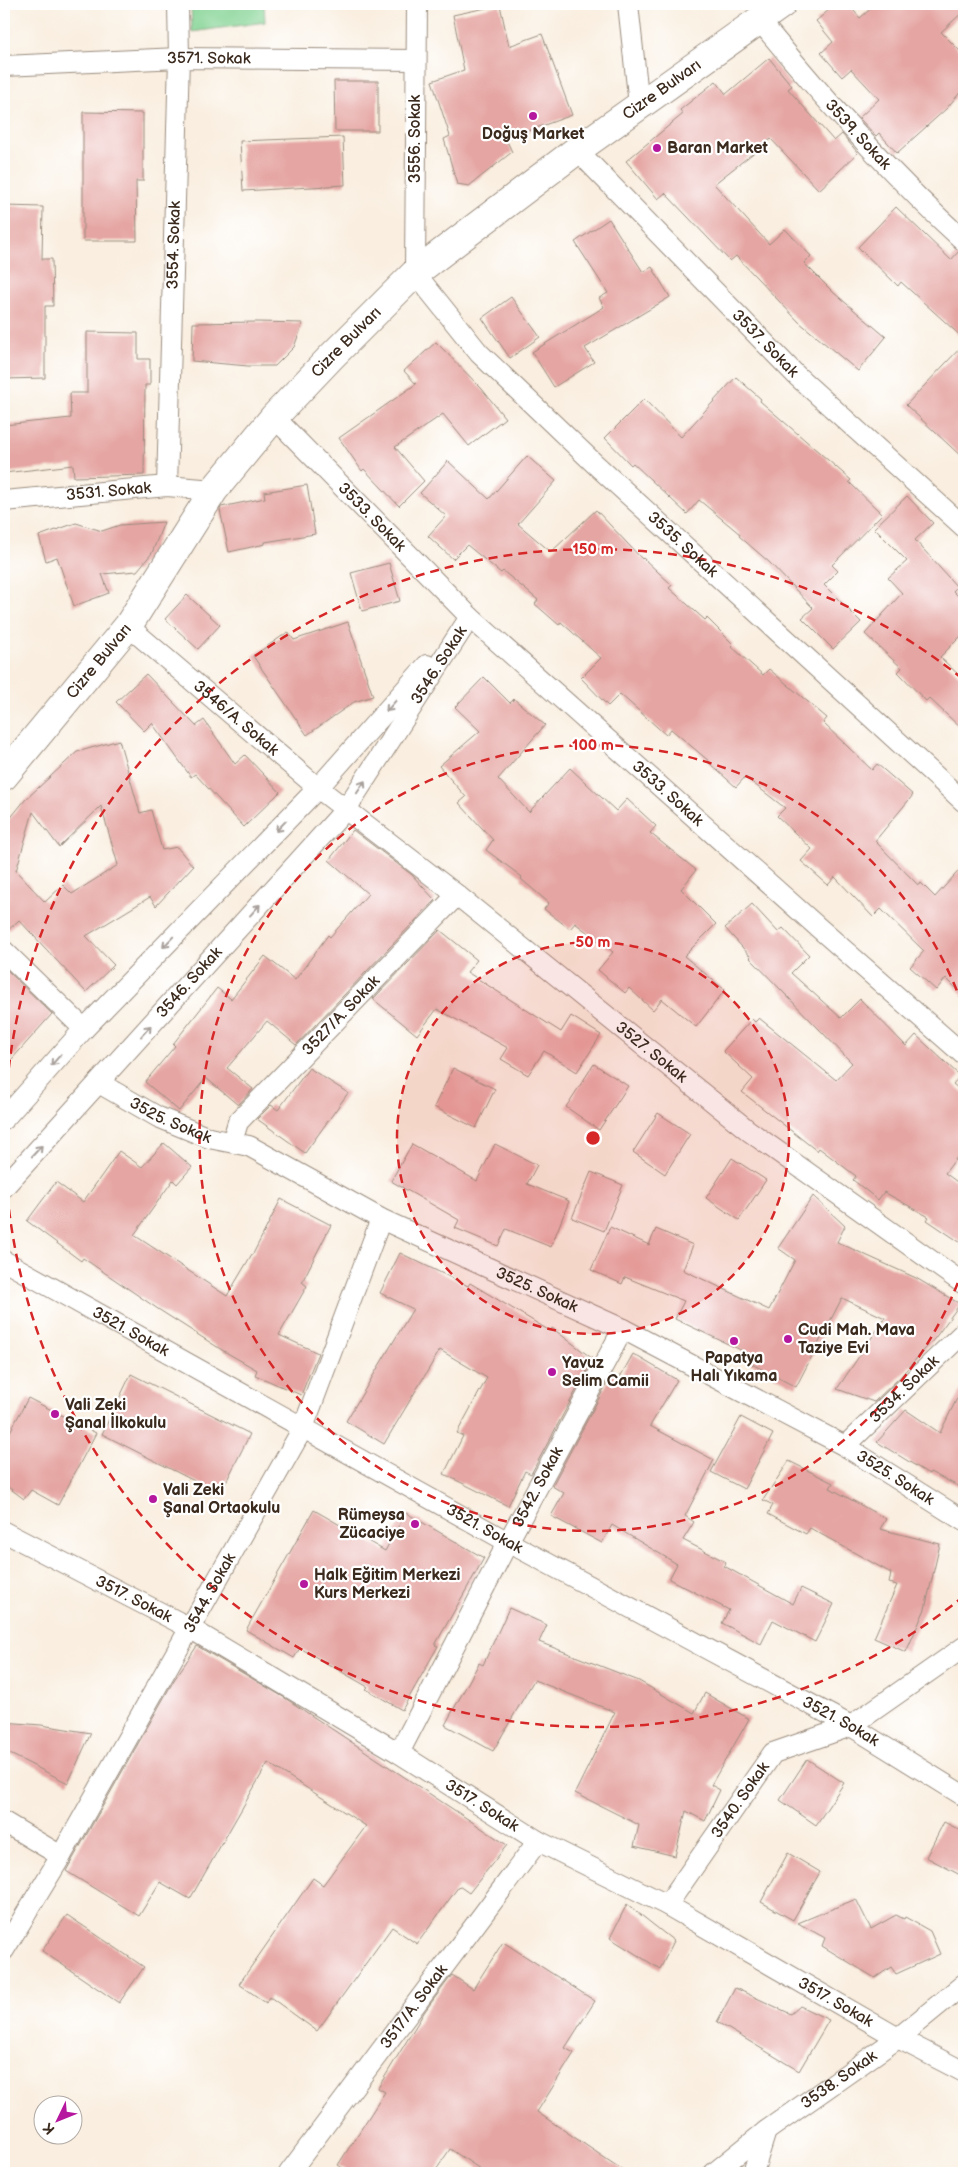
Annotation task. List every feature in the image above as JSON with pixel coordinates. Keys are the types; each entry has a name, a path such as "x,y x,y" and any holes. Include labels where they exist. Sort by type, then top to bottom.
{"main road":[{"name":"Cizre Bulvarı","path":"7,768 128,626 214,490 274,417 331,356 416,273 577,150 782,4"}],"street":[{"name":"3554. Sokak","path":"167,486 179,58 178,4"},
{"name":"3556. Sokak","path":"416,273 415,60 417,4"},
{"path":"628,4 639,105"},
{"name":"3539. Sokak","path":"760,21 807,78 925,206 964,241"},
{"name":"3571. Sokak","path":"4,66 179,58 415,60"},
{"name":"3537. Sokak","path":"577,150 797,376 964,527"},
{"name":"3535. Sokak","path":"416,273 479,353 595,464 964,802"},
{"name":"3533. Sokak","path":"274,417 470,617 964,1055"},
{"name":"3531. Sokak","path":"4,501 167,486 214,490"},
{"name":"3546. Sokak","path":"4,1119 84,1028 318,788 470,617"},
{"name":"3546. Sokak","path":"4,1187 346,809 470,617"},
{"name":"3546/A. Sokak","path":"128,626 318,788 346,809"},
{"name":"3527. Sokak","path":"346,809 457,895 749,1131 964,1284"},
{"name":"3527/A. Sokak","path":"232,1142 238,1122 457,895"},
{"path":"4,951 84,1028"},
{"name":"3525. Sokak","path":"99,1083 158,1117 209,1138 249,1146 381,1219 624,1329 845,1446 964,1522"},
{"name":"3544. Sokak","path":"4,1950 61,1856 188,1627 302,1428 381,1219"},
{"name":"3521. Sokak","path":"4,1261 508,1542 851,1726 964,1796"},
{"name":"3542. Sokak","path":"399,1753 508,1542 624,1329"},
{"name":"3534. Sokak","path":"845,1446 964,1332"},
{"name":"3517. Sokak","path":"4,1532 188,1627 399,1753 538,1841 667,1905 898,2038 964,2072"},
{"name":"3540. Sokak","path":"667,1905 773,1753 851,1726 964,1647"},
{"path":"4,1822 61,1856"},
{"name":"3517/A. Sokak","path":"289,2173 538,1841"},
{"name":"3538. Sokak","path":"714,2173 766,2131 898,2038 964,1984"},
{"path":"753,2173 766,2131"}],"green space":[{"path":"191,4 264,4 265,22 192,32"}],"building":[{"path":"836,4 848,4 860,18 876,4 964,4 964,11 941,32 964,55 964,88 946,109 897,153 879,133 876,136 859,118 879,99 851,69 842,77 821,53 833,42 816,21"},
{"path":"500,5 509,46 542,34 572,115 506,139 512,152 469,186 457,184 444,139 450,136 432,81 464,70 453,15"},
{"path":"769,58 792,86 788,89 834,141 842,134 858,153 819,190 771,139 714,184 769,244 785,229 811,256 804,263 834,293 886,337 858,371 799,322 736,256 730,261 665,193 658,199 626,161 683,114 680,110 716,81 726,94"},
{"path":"334,81 378,81 378,131 335,131"},
{"path":"83,112 143,113 143,181 136,181 137,241 83,241"},
{"path":"343,137 345,185 243,191 240,141"},
{"path":"4,206 43,207 42,259 52,259 53,306 45,306 45,378 4,379"},
{"path":"896,207 951,260 959,251 964,253 964,339 901,282 898,286 858,247"},
{"path":"609,219 643,272 652,267 670,297 585,348 594,362 554,387 532,352 604,307 599,298 608,293 575,242"},
{"path":"511,297 540,337 510,358 482,318"},
{"path":"193,323 303,323 294,347 275,366 248,366 192,361"},
{"path":"87,332 138,333 138,359 150,359 150,385 145,385 144,475 74,477 73,465 4,473 4,425 71,418 70,393 87,393"},
{"path":"436,342 482,389 505,418 469,446 443,414 395,447 424,481 399,506 364,469 362,471 339,438 416,384 404,371"},
{"path":"964,344 964,459 906,405"},
{"path":"736,377 761,399 760,401 851,480 849,482 882,514 832,565 838,571 824,585 861,622 833,649 802,618 813,608 769,562 739,536 740,534 699,500 687,514 633,463 631,465 605,438 644,399 681,437"},
{"path":"527,456 556,481 518,524 551,552 596,510 642,559 672,585 669,588 705,620 707,618 733,644 731,646 763,675 769,669 827,718 823,723 872,770 877,764 913,795 875,841 918,885 921,883 935,897 964,865 964,996 946,978 936,990 910,967 924,951 881,909 873,917 835,877 828,885 801,861 812,849 777,816 785,808 745,777 736,787 671,729 666,735 620,694 608,706 581,678 601,658 561,622 559,625 535,604 538,600 467,545 453,559 428,536 446,516 420,493 448,461 489,499"},
{"path":"307,485 315,534 265,542 265,544 229,552 220,510 221,507 265,498 264,492"},
{"path":"907,496 933,523 915,540 957,587 953,591 964,602 964,633 940,657 964,680 964,731 929,698 926,701 898,672 902,668 865,634 902,593 888,578 907,561 874,528"},
{"path":"164,522 152,553 137,571 102,574 109,593 74,606 57,557 46,561 39,536 76,523 102,531 120,525"},
{"path":"389,563 400,601 362,611 351,573"},
{"path":"187,595 220,625 198,649 165,619"},
{"path":"348,622 373,696 354,702 307,735 253,656 288,632 294,640"},
{"path":"146,674 196,726 204,720 235,764 245,755 280,792 244,827 195,774 191,777 152,723 144,731 116,702"},
{"path":"484,677 510,703 514,699 545,725 498,779 529,812 570,768 616,811 627,799 656,826 650,833 696,870 681,889 716,924 684,956 725,990 696,1027 662,999 653,1010 629,988 625,993 598,970 613,952 575,923 570,929 544,909 549,903 521,879 522,877 486,850 493,840 459,803 466,797 439,766 480,731 455,707"},
{"path":"119,740 140,813 151,810 162,850 177,847 193,866 156,906 150,897 86,936 114,965 86,992 19,920 4,934 4,826 25,800 77,752","holes":["101,806 118,865 72,894 63,885 45,902 16,871 33,812 59,847"]},
{"path":"353,830 412,875 435,900 296,1045 267,1021 227,1068 253,1089 238,1105 206,1078 179,1111 145,1082 175,1046 173,1044 217,988 231,999 265,956 295,980 328,935 330,937 368,894 329,860"},
{"path":"752,904 778,932 783,928 809,955 791,973 841,1018 860,999 906,1046 916,1035 960,1076 953,1084 964,1093 964,1148 945,1173 964,1187 964,1245 927,1220 929,1217 884,1192 878,1200 853,1180 856,1176 819,1148 817,1151 742,1092 753,1079 723,1051 752,1019 755,1022 759,1018 836,1080 852,1063 750,958 725,928"},
{"path":"440,930 477,960 467,972 561,1032 571,1016 601,1035 577,1072 544,1051 528,1075 501,1059 508,1048 437,1009 417,1035 373,999"},
{"path":"4,967 52,1014 4,1068"},
{"path":"594,1064 628,1086 599,1130 566,1107"},
{"path":"309,1068 348,1093 305,1153 257,1119 271,1105 278,1110"},
{"path":"453,1068 495,1089 476,1128 434,1107"},
{"path":"658,1113 690,1134 665,1174 633,1152"},
{"path":"164,1143 192,1167 177,1184 173,1180 134,1235 227,1296 253,1254 281,1199 331,1225 302,1282 307,1286 279,1335 318,1353 301,1395 255,1375 257,1370 158,1309 83,1258 81,1261 27,1221 56,1182 83,1202 119,1151 142,1167"},
{"path":"412,1144 477,1181 495,1144 537,1165 527,1184 569,1201 551,1247 506,1229 498,1246 455,1228 459,1220 391,1181"},
{"path":"732,1158 766,1180 739,1220 706,1198"},
{"path":"591,1172 623,1185 604,1231 572,1218"},
{"path":"813,1196 845,1226 837,1242 916,1278 960,1304 935,1338 899,1378 874,1402 837,1389 885,1318 842,1298 796,1387 744,1360 747,1353 675,1319 684,1301 625,1277 622,1284 591,1270 610,1227 649,1245 656,1229 693,1245 683,1270 769,1310 795,1260 778,1248"},
{"path":"400,1253 468,1286 470,1283 550,1331 552,1328 593,1359 531,1474 525,1471 508,1506 444,1474 463,1436 457,1433 487,1378 440,1350 384,1444 346,1421 413,1309 380,1293"},
{"path":"633,1354 677,1380 650,1426 714,1460 685,1516 694,1522 683,1540 726,1562 724,1566 793,1604 801,1588 834,1604 815,1642 773,1620 761,1644 722,1623 729,1610 669,1579 677,1564 612,1525 602,1543 551,1516 564,1493 552,1486 612,1374 619,1379"},
{"path":"131,1374 250,1434 220,1494 102,1434"},
{"path":"964,1384 964,1489 930,1472 929,1474 877,1442 906,1410 940,1433"},
{"path":"28,1398 96,1433 58,1505 31,1490 24,1499 4,1484 4,1443"},
{"path":"741,1417 773,1434 744,1489 711,1472"},
{"path":"789,1461 833,1483 830,1488 886,1519 880,1529 940,1544 925,1609 906,1652 874,1638 897,1585 889,1583 891,1573 810,1528 806,1534 768,1514 773,1505 763,1500"},
{"path":"314,1510 385,1551 406,1513 484,1558 435,1645 438,1646 402,1710 366,1689 368,1687 300,1648 294,1658 246,1630"},
{"path":"509,1608 547,1625 539,1642 639,1681 694,1713 705,1693 749,1719 711,1785 720,1790 705,1821 686,1811 675,1856 634,1846 639,1825 575,1793 615,1712 534,1680 493,1751 445,1725 479,1663 483,1665"},
{"path":"197,1646 285,1698 507,1845 469,1893 459,1886 417,1944 392,1927 317,2031 270,1997 266,2003 239,1984 313,1878 323,1885 366,1826 268,1763 190,1899 160,1882 139,1916 66,1871 174,1680"},
{"path":"4,1722 41,1725 91,1733 68,1783 4,1751"},
{"path":"807,1759 844,1783 816,1825 780,1800"},
{"path":"944,1822 964,1832 964,1877 926,1857"},
{"path":"788,1853 820,1872 793,1920 761,1902"},
{"path":"856,1899 871,1929 896,1915 904,1919 905,1917 930,1931 940,1954 896,1974 891,1967 875,1978 822,1946 825,1938 798,1923"},
{"path":"627,1904 674,1941 660,1969 610,1938"},
{"path":"67,1915 144,1967 119,2003 42,1951"},
{"path":"503,1942 595,2001 565,2048 574,2053 537,2112 627,2173 486,2173 450,2149 434,2173 350,2173 338,2165 385,2092 378,2088 425,2011 452,1975 473,1989"},
{"path":"735,1988 791,2014 800,2006 829,2020 799,2071 717,2022"}],"place":[{"name":"Doğuş Market","path":"533,116"},
{"name":"Baran Market","path":"657,148"},
{"name":"Cudi Mah. Mava Taziye Evi","path":"788,1339"},
{"name":"Papatya Halı Yıkama","path":"734,1341"},
{"name":"Yavuz Selim Camii","path":"552,1372"},
{"name":"Vali Zeki Şanal İlkokulu","path":"55,1414"},
{"name":"Vali Zeki Şanal Ortaokulu","path":"153,1499"},
{"name":"Rümeysa Zücaciye","path":"415,1524"},
{"name":"Halk Eğitim Merkezi Kurs Merkezi","path":"304,1584"}]}
